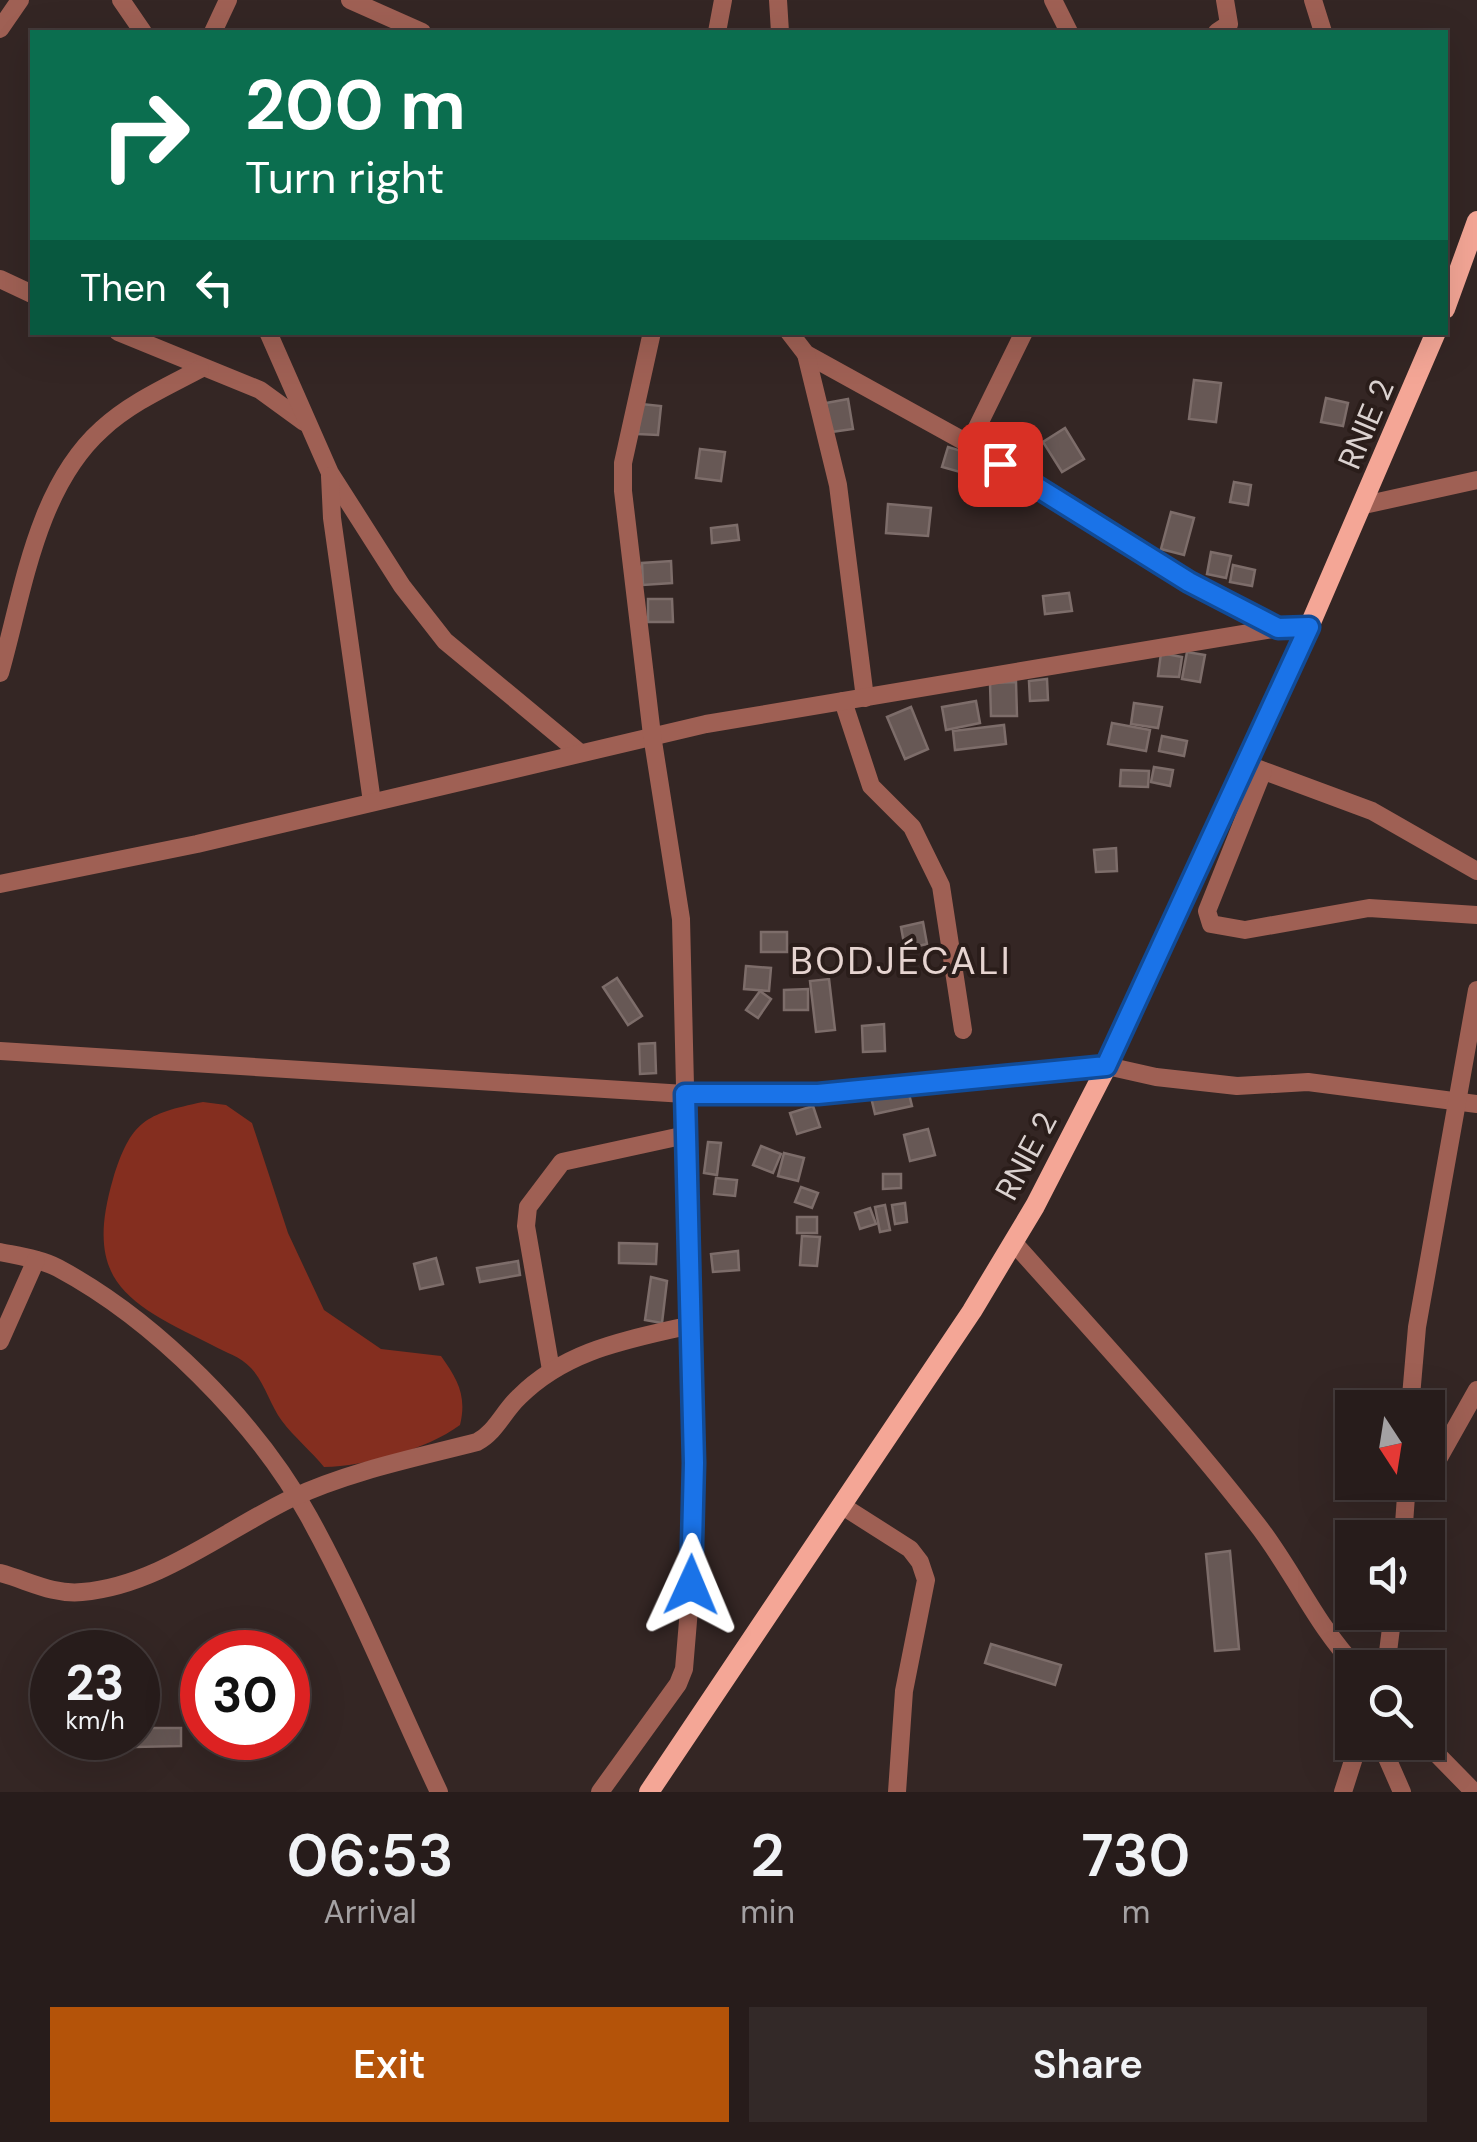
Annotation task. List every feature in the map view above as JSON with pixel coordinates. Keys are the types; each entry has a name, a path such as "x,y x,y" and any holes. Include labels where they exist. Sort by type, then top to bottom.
{"main road":[{"path":"1448,303 1473,248 1477,221"},
{"name":"RNIE 2","path":"649,1792 1014,1243 1254,768 1430,339"}],"street":[{"path":"0,28 20,0"},
{"path":"121,0 142,30"},
{"path":"214,30 228,0"},
{"path":"350,0 418,30"},
{"path":"716,30 723,0"},
{"path":"778,0 780,30"},
{"path":"1052,0 1068,30"},
{"path":"1220,30 1229,24 1225,0"},
{"path":"1313,0 1322,30"},
{"path":"0,279 30,293"},
{"path":"131,335 200,369 260,390 304,422"},
{"path":"269,335 304,422 330,473 402,586 446,641 580,754"},
{"path":"600,1792 684,1669 694,1480 681,919 652,735 622,491 622,463 651,335"},
{"path":"790,335 806,354 969,444 1189,582 1278,628"},
{"path":"969,444 1023,335"},
{"path":"806,354 838,485 865,698"},
{"path":"0,674 39,532 70,470 99,430 135,403 200,369"},
{"path":"330,473 332,518 372,802"},
{"path":"1364,505 1477,480"},
{"path":"0,884 652,735 1278,628 1309,627"},
{"path":"843,701 871,786 912,827 941,886 963,1030"},
{"path":"1477,871 1372,812 1254,768 1207,912 1211,924 1245,930 1369,908 1477,915"},
{"path":"1412,1390 1417,1326 1469,1102 1477,990"},
{"path":"0,1051 685,1094 818,1094 1106,1066 1156,1078 1237,1086 1308,1082 1469,1102"},
{"path":"551,1370 526,1226 528,1207 562,1162 686,1135"},
{"path":"1014,1243 1172,1420 1259,1526 1309,1610 1343,1650"},
{"path":"0,1252 56,1267 127,1313 178,1355 264,1450 296,1496 439,1792"},
{"path":"0,1341 36,1260"},
{"path":"0,1572 54,1591 102,1589 175,1562 296,1496 363,1471 477,1442 489,1436 518,1397 551,1370 588,1349 691,1325"},
{"path":"1445,1446 1477,1390"},
{"path":"1404,1520 1405,1500"},
{"path":"1405,1516 1414,1500"},
{"path":"841,1505 910,1549 926,1580 904,1691 896,1792"},
{"path":"1343,1792 1354,1760"},
{"path":"1388,1760 1402,1792"},
{"path":"1443,1760 1474,1792"}],"shaded area":[{"path":"203,1102 226,1105 252,1123 288,1233 324,1310 381,1349 441,1356 460,1389 460,1425 395,1455 324,1467 282,1421 247,1364 156,1316 119,1285 109,1266 104,1242 105,1214 126,1144 154,1116"}],"building":[{"path":"1194,380 1221,383 1216,422 1189,419"},
{"path":"1326,398 1348,403 1343,426 1321,422"},
{"path":"848,399 853,429 831,432 826,403"},
{"path":"641,404 661,406 658,435 638,434"},
{"path":"1065,428 1084,459 1062,472 1043,442"},
{"path":"948,447 965,452 960,472 942,467"},
{"path":"700,449 725,452 721,481 696,478"},
{"path":"1234,482 1251,485 1248,505 1230,502"},
{"path":"888,504 931,508 928,536 886,533"},
{"path":"1171,512 1194,518 1184,555 1161,549"},
{"path":"737,525 739,540 712,543 711,528"},
{"path":"1211,552 1231,556 1226,578 1207,574"},
{"path":"671,561 672,583 643,585 642,563"},
{"path":"1233,565 1255,570 1252,586 1230,582"},
{"path":"1069,593 1072,611 1045,614 1043,596"},
{"path":"648,599 672,599 673,622 648,622"},
{"path":"1187,652 1205,655 1200,682 1182,679"},
{"path":"1161,653 1182,657 1179,677 1158,676"},
{"path":"1047,679 1048,700 1030,701 1029,681"},
{"path":"1016,682 1017,716 991,716 990,683"},
{"path":"976,701 980,723 946,730 942,707"},
{"path":"1134,703 1162,707 1158,728 1131,724"},
{"path":"911,707 928,749 905,759 887,717"},
{"path":"1112,723 1150,730 1146,751 1108,744"},
{"path":"1004,725 1006,744 955,750 953,731"},
{"path":"1162,736 1187,741 1184,756 1159,751"},
{"path":"1154,767 1173,770 1170,786 1151,782"},
{"path":"1121,770 1149,771 1148,787 1120,786"},
{"path":"1116,848 1117,871 1096,872 1094,850"},
{"path":"923,922 927,944 905,949 901,927"},
{"path":"761,932 787,932 787,952 761,952"},
{"path":"746,966 771,968 769,991 744,989"},
{"path":"617,978 642,1016 628,1025 603,987"},
{"path":"829,979 835,1030 816,1032 810,981"},
{"path":"808,989 808,1010 784,1010 784,990"},
{"path":"760,991 771,999 758,1018 746,1010"},
{"path":"884,1024 885,1051 863,1052 862,1026"},
{"path":"655,1043 656,1073 640,1074 639,1044"},
{"path":"908,1090 912,1106 875,1114 871,1097"},
{"path":"813,1106 820,1127 797,1134 790,1113"},
{"path":"928,1129 935,1155 910,1161 904,1135"},
{"path":"708,1142 721,1143 717,1175 704,1173"},
{"path":"761,1146 781,1154 773,1173 753,1165"},
{"path":"784,1153 804,1158 798,1181 778,1176"},
{"path":"883,1174 901,1174 901,1188 883,1189"},
{"path":"716,1178 737,1180 735,1196 714,1194"},
{"path":"801,1187 818,1193 812,1208 795,1202"},
{"path":"905,1203 907,1222 895,1224 892,1205"},
{"path":"885,1205 890,1230 880,1232 875,1207"},
{"path":"870,1208 876,1224 860,1229 855,1213"},
{"path":"797,1217 817,1217 817,1233 797,1233"},
{"path":"802,1236 820,1237 817,1266 800,1265"},
{"path":"619,1243 657,1244 656,1264 619,1263"},
{"path":"738,1251 739,1270 713,1272 711,1254"},
{"path":"436,1258 443,1284 420,1289 414,1264"},
{"path":"518,1261 520,1275 480,1282 477,1268"},
{"path":"651,1277 667,1281 662,1323 645,1320"},
{"path":"1230,1551 1239,1649 1215,1651 1206,1554"},
{"path":"991,1644 1061,1665 1055,1685 985,1663"},
{"path":"160,1728 180,1728 180,1746 160,1746"}],"district":[{"name":"BODJÉCALI","path":"901,961"}],"route":[{"path":"691,1585 694,1463 685,1094 818,1094 1106,1066 1309,627 1278,628 1189,582 1000,464"}]}
